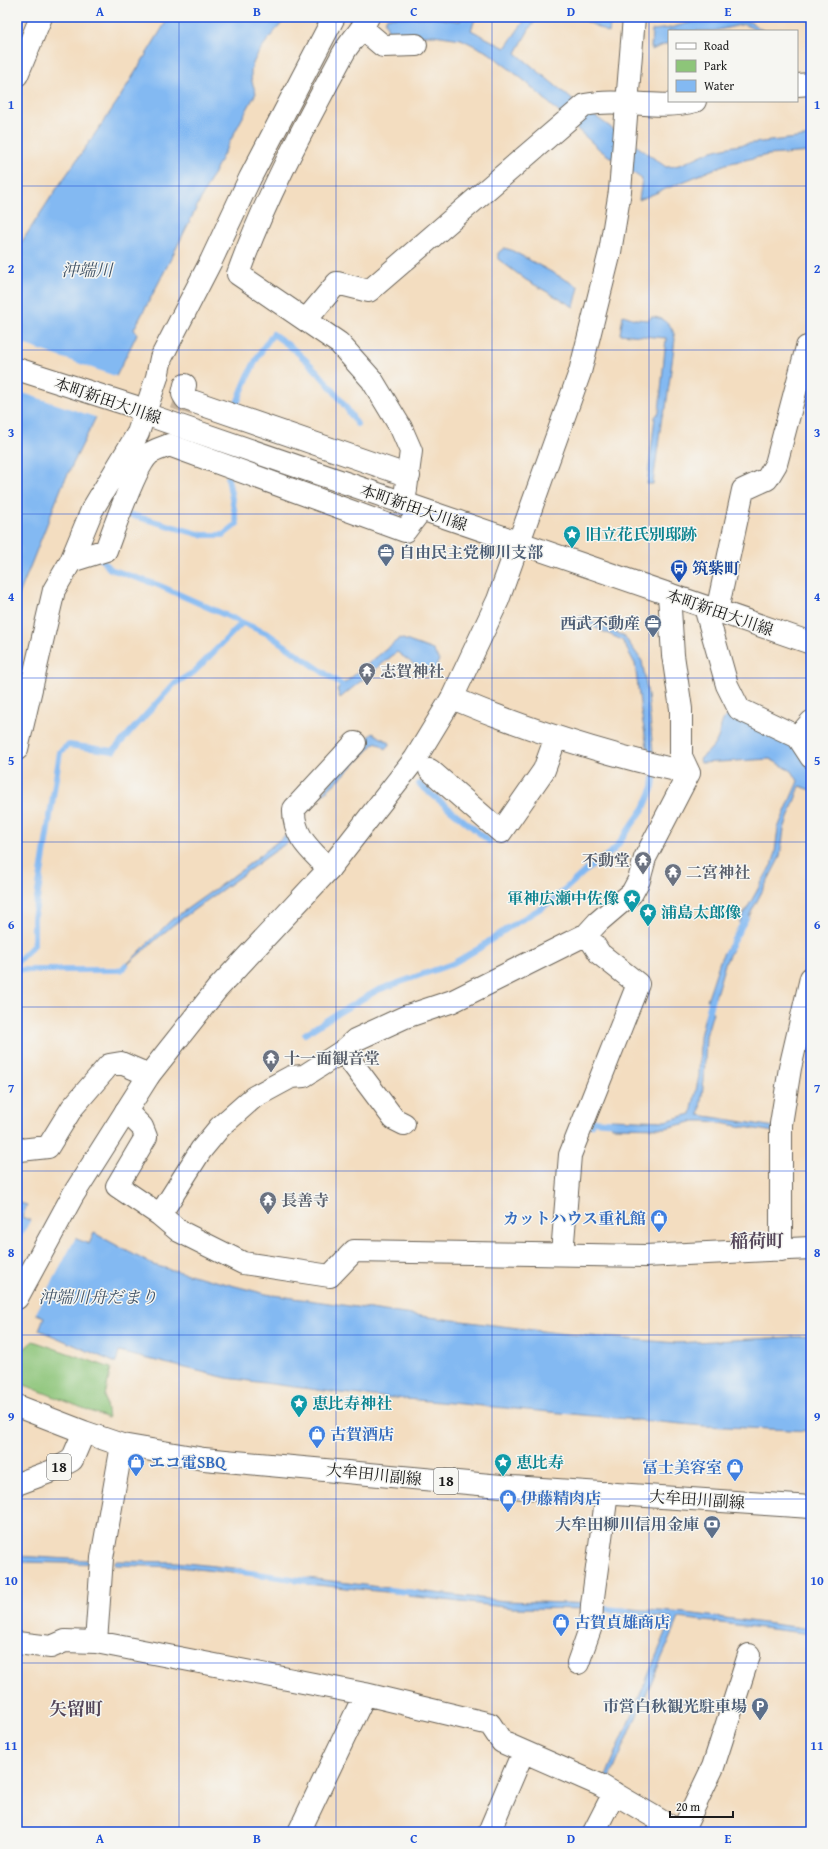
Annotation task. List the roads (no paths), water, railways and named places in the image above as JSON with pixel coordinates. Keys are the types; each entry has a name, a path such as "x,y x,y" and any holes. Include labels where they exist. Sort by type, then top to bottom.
{"street":[{"path":"17,75 41,17"},
{"path":"17,750 54,590 71,561 92,510 138,433 139,410 157,377 161,358 211,261 250,178 334,17"},
{"path":"17,1298 73,1195 149,1075 217,989 329,869 415,759 452,698 498,600 578,379 584,358 610,252 620,191 634,17"},
{"path":"71,561 106,550 126,497 142,464 149,454 169,445 405,531 412,507 409,476 411,451 401,428 372,380 339,343 238,274 246,251 298,138 363,21 382,46 416,45"},
{"path":"798,85 811,84"},
{"path":"306,320 338,283 369,291 585,105 601,102 658,106 688,102"},
{"path":"246,251 250,178"},
{"path":"807,347 776,464 768,479 743,490 711,609 727,685 739,709 804,729 811,757"},
{"name":"本町新田大川線","path":"17,369 139,410 412,507 519,542 811,643"},
{"path":"185,386 183,394 186,400 409,476"},
{"path":"669,594 674,655 681,709 681,756 689,773"},
{"path":"452,698 556,737 689,773"},
{"path":"430,770 501,832 544,770 556,737"},
{"path":"329,869 298,835 294,822 294,809 354,743"},
{"path":"160,1215 201,1150 220,1127 254,1096 291,1077 304,1076 343,1051 355,1040 405,1017 453,1001 587,934 598,922 632,893 639,880 645,858 689,773"},
{"path":"562,1254 570,1155 638,984 600,954 587,934"},
{"path":"781,1250 781,1129 790,1068 811,978"},
{"path":"343,1051 394,1119 404,1124"},
{"path":"17,1148 20,1150 48,1147 72,1108 109,1065 121,1063 149,1075"},
{"path":"126,1111 142,1127 146,1137 117,1186 160,1215 179,1231 243,1263 330,1276 354,1251 678,1255 811,1248"},
{"name":"大牟田川副線","path":"17,1406 122,1445 204,1459 489,1485 811,1507"},
{"name":"18","path":"17,1484 52,1471 72,1460 84,1432"},
{"path":"96,1642 102,1563 122,1445"},
{"path":"578,1663 591,1626 607,1493"},
{"path":"17,1643 51,1647 65,1641 96,1642 365,1694 490,1724 502,1742 607,1789 681,1832 713,1767 749,1655"},
{"path":"299,1832 365,1694"},
{"path":"489,1832 523,1752"},
{"path":"594,1832 607,1789"}],"water":[{"name":"沖端川","path":"169,17 287,17 264,44 255,60 251,75 256,93 134,329 137,334 62,486 17,600 17,249 117,102"},
{"path":"387,17 430,17 460,21 462,17 476,17 471,30 505,48 527,17 539,17 531,26 516,53 574,101 666,167 672,167 706,153 724,148 811,136 811,152 768,155 726,164 639,200 642,179 600,150 526,82 489,53 461,39 434,35 391,38 385,22"},
{"path":"572,17 611,18 609,33 586,21"},
{"path":"711,17 744,17 747,22 750,22 762,30 754,30 745,24 718,30 668,30 668,43 651,50 652,30 670,28"},
{"path":"504,248 511,250 579,287 574,307 526,280 498,259 498,253"},
{"path":"623,315 635,319 649,320 651,317 660,318 668,323 675,339 666,408 662,416 653,484 647,484 655,417 659,412 666,338 620,334"},
{"path":"580,616 624,636 642,661 648,695 653,753 649,758 635,664 622,640 578,620"},
{"path":"400,638 433,650 439,660 431,677 397,652 340,698 337,689"},
{"path":"734,711 789,738 811,768 811,790 800,786 784,829 780,857 744,926 739,923 774,860 778,828 798,781 792,771 770,759 701,763 700,759 716,743 723,720"},
{"path":"373,733 390,743 386,749 376,742 316,801 360,745"},
{"path":"287,834 292,839 173,925 121,970 170,921 243,869"},
{"path":"728,945 733,947 725,964 715,998 713,1000 707,1000 721,958"},
{"path":"706,1012 713,1012 706,1036 704,1081 699,1115 775,1127 774,1132 708,1121 695,1121 666,1128 612,1127 611,1119 665,1121 691,1114 699,1076 700,1036"},
{"name":"沖端川舟だまり","path":"17,1202 27,1205 22,1217 89,1244 94,1233 153,1265 266,1294 405,1314 566,1334 676,1343 811,1336 811,1431 704,1426 340,1393 227,1378 119,1352 116,1363 39,1330 44,1317 17,1306"},
{"path":"17,1556 103,1561 103,1564 23,1562 17,1561"},
{"path":"115,1561 176,1562 243,1569 242,1574 179,1567 115,1565"},
{"path":"307,1578 396,1589 396,1593 307,1584"},
{"path":"409,1590 505,1601 596,1604 597,1609 513,1608 408,1596"},
{"path":"619,1608 686,1613 811,1629 811,1634 679,1618 608,1783 604,1781 672,1618 619,1613"}],"waterway":[{"path":"234,412 250,372 273,334 298,353 320,374 340,398 357,424"},
{"path":"124,513 202,535 223,535 237,524 228,478"},
{"path":"99,557 110,569 158,585 268,634 346,688"},
{"path":"17,962 34,945 34,918 60,752 68,745 113,751 174,684 194,672 242,623"},
{"path":"305,1034 378,990 452,964 551,902 584,872 614,850 644,808 653,787 655,770"},
{"path":"419,784 489,841"},
{"path":"727,952 746,918"},
{"path":"17,970 121,970 126,965"},
{"path":"707,1019 713,993"},
{"path":"591,1125 592,1121 619,1123"},
{"path":"236,1571 314,1582"},
{"path":"389,1590 416,1593"},
{"path":"596,1608 627,1611"}],"tunnel":[{"path":"170,443 186,399"}],"place":[{"name":"旧立花氏別邸跡","path":"572,549"},
{"name":"自由民主党柳川支部","path":"386,567"},
{"name":"筑紫町","path":"679,583"},
{"name":"西武不動産","path":"653,638"},
{"name":"志賀神社","path":"367,686"},
{"name":"不動堂","path":"643,875"},
{"name":"二宮神社","path":"673,887"},
{"name":"軍神広瀬中佐像","path":"632,913"},
{"name":"浦島太郎像","path":"648,927"},
{"name":"十一面観音堂","path":"271,1073"},
{"name":"長善寺","path":"268,1215"},
{"name":"カットハウス重礼館","path":"659,1233"},
{"name":"恵比寿神社","path":"299,1418"},
{"name":"古賀酒店","path":"317,1449"},
{"name":"エコ電SBQ","path":"136,1477"},
{"name":"恵比寿","path":"503,1477"},
{"name":"冨士美容室","path":"735,1482"},
{"name":"伊藤精肉店","path":"508,1513"},
{"name":"大牟田柳川信用金庫","path":"712,1539"},
{"name":"古賀貞雄商店","path":"561,1637"},
{"name":"市営白秋観光駐車場","path":"760,1721"}],"district":[{"name":"稲荷町","path":"757,1241"},
{"name":"矢留町","path":"76,1709"}]}
